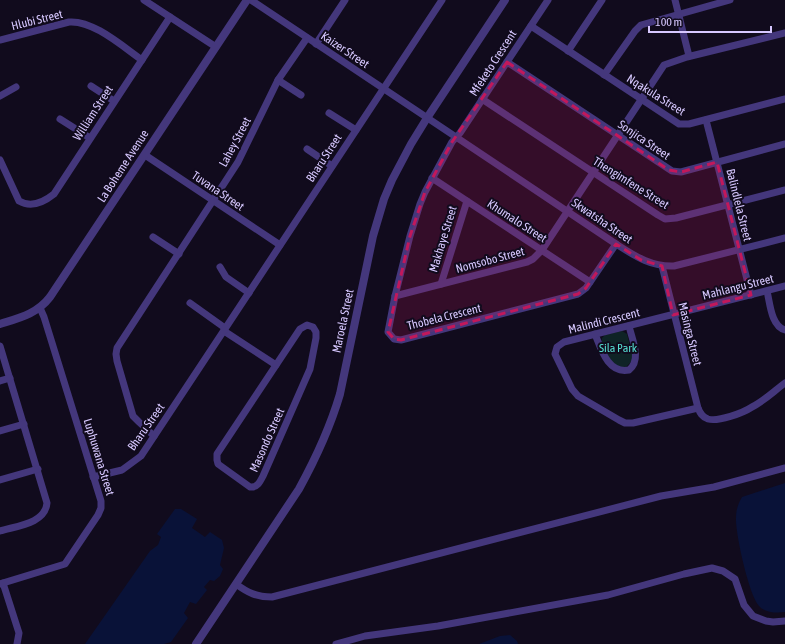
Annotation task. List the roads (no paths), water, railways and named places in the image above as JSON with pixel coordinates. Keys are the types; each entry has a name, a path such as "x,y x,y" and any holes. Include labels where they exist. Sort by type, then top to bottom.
{"street":[{"path":"144,0 216,47"},
{"name":"La Boheme Avenue","path":"0,324 29,315 40,308 50,297 247,0"},
{"name":"Kaizer Street","path":"251,0 427,118"},
{"path":"316,44 345,0"},
{"name":"Bharu Street","path":"93,477 122,470 141,456 442,0"},
{"name":"Maroela Street","path":"196,644 299,489 313,465 334,415 340,394 373,236 379,214 390,187 401,162 427,118 505,0"},
{"name":"Mfeketo Crescent","path":"456,137 548,0"},
{"path":"568,51 602,0"},
{"path":"675,0 689,56"},
{"path":"604,75 638,27 646,23 730,0"},
{"name":"William Street","path":"0,160 17,197 23,203 36,204 54,194 170,17"},
{"name":"Hlubi Street","path":"0,40 69,22 81,22 99,31 142,60"},
{"name":"Nqakula Street","path":"531,26 680,124 689,124 785,100"},
{"name":"Nomsobo Street","path":"395,296 534,259 542,250 664,66 689,56 785,33"},
{"name":"Lahey Street","path":"154,436 133,416 116,354 117,348 238,162 278,80 307,38"},
{"name":"Sonjica Street","path":"507,62 672,171 681,172 785,144"},
{"path":"278,80 301,95"},
{"path":"92,86 114,101"},
{"path":"0,96 16,87"},
{"name":"Thengimfene Street","path":"482,99 665,219 676,218 785,190"},
{"path":"329,113 356,130"},
{"name":"Skwatsha Street","path":"427,118 641,260 662,266 680,265 785,238"},
{"path":"60,119 90,138"},
{"name":"Balindlela Street","path":"706,120 751,295"},
{"name":"Thobela Crescent","path":"456,137 432,178 420,204 410,236 395,296 388,330 391,337 397,340 578,294 585,290 616,244"},
{"path":"306,149 332,166"},
{"name":"Tuvana Street","path":"145,155 280,245"},
{"name":"Khumalo Street","path":"432,178 590,282"},
{"name":"Makhaye Street","path":"441,284 467,201"},
{"path":"153,237 179,254"},
{"name":"Masinga Street","path":"662,266 673,315 698,408"},
{"path":"220,267 226,277 249,293"},
{"name":"Mahlangu Street","path":"673,315 785,286"},
{"path":"767,291 775,322 779,327 785,330"},
{"path":"190,303 276,365"},
{"name":"Luphuwana Street","path":"2,584 59,566 67,561 100,512 101,501 40,308"},
{"name":"Malindi Crescent","path":"673,315 561,343 556,349 556,356 570,385 578,396 619,420 628,423 698,408"},
{"name":"Masondo Street","path":"307,325 313,327 316,332 316,341 312,364 263,476 257,485 250,487 222,468 218,464 217,456 276,365 300,329 307,325"},
{"path":"595,334 608,362 618,370 629,370 635,364 636,356 629,326"},
{"path":"0,346 47,499 46,511 40,518 0,531"},
{"path":"0,381 10,378"},
{"path":"698,408 702,416 711,420 734,415 753,407 785,383"},
{"path":"0,431 24,424"},
{"path":"0,480 38,468"},
{"path":"236,584 246,592 254,595 272,597 662,496 714,487 785,468"},
{"path":"336,644 365,636 438,626 608,595 684,574 712,568 723,571 735,580 744,605 753,616 766,621 785,621"},
{"path":"2,584 19,633 17,644"}],"water":[{"path":"785,483 785,612 775,612 764,610 755,600 740,549 736,515 739,502 742,497"},
{"path":"175,509 181,509 197,519 192,528 205,537 210,532 222,540 224,548 220,565 223,569 220,576 214,581 210,580 204,587 207,590 196,604 190,602 184,613 188,618 171,642 164,644 85,644 150,551 158,545 161,537 157,534"},
{"path":"510,635 517,641 518,644 479,644 500,636"}],"park label":[{"name":"Sila Park","path":"618,348"}]}
